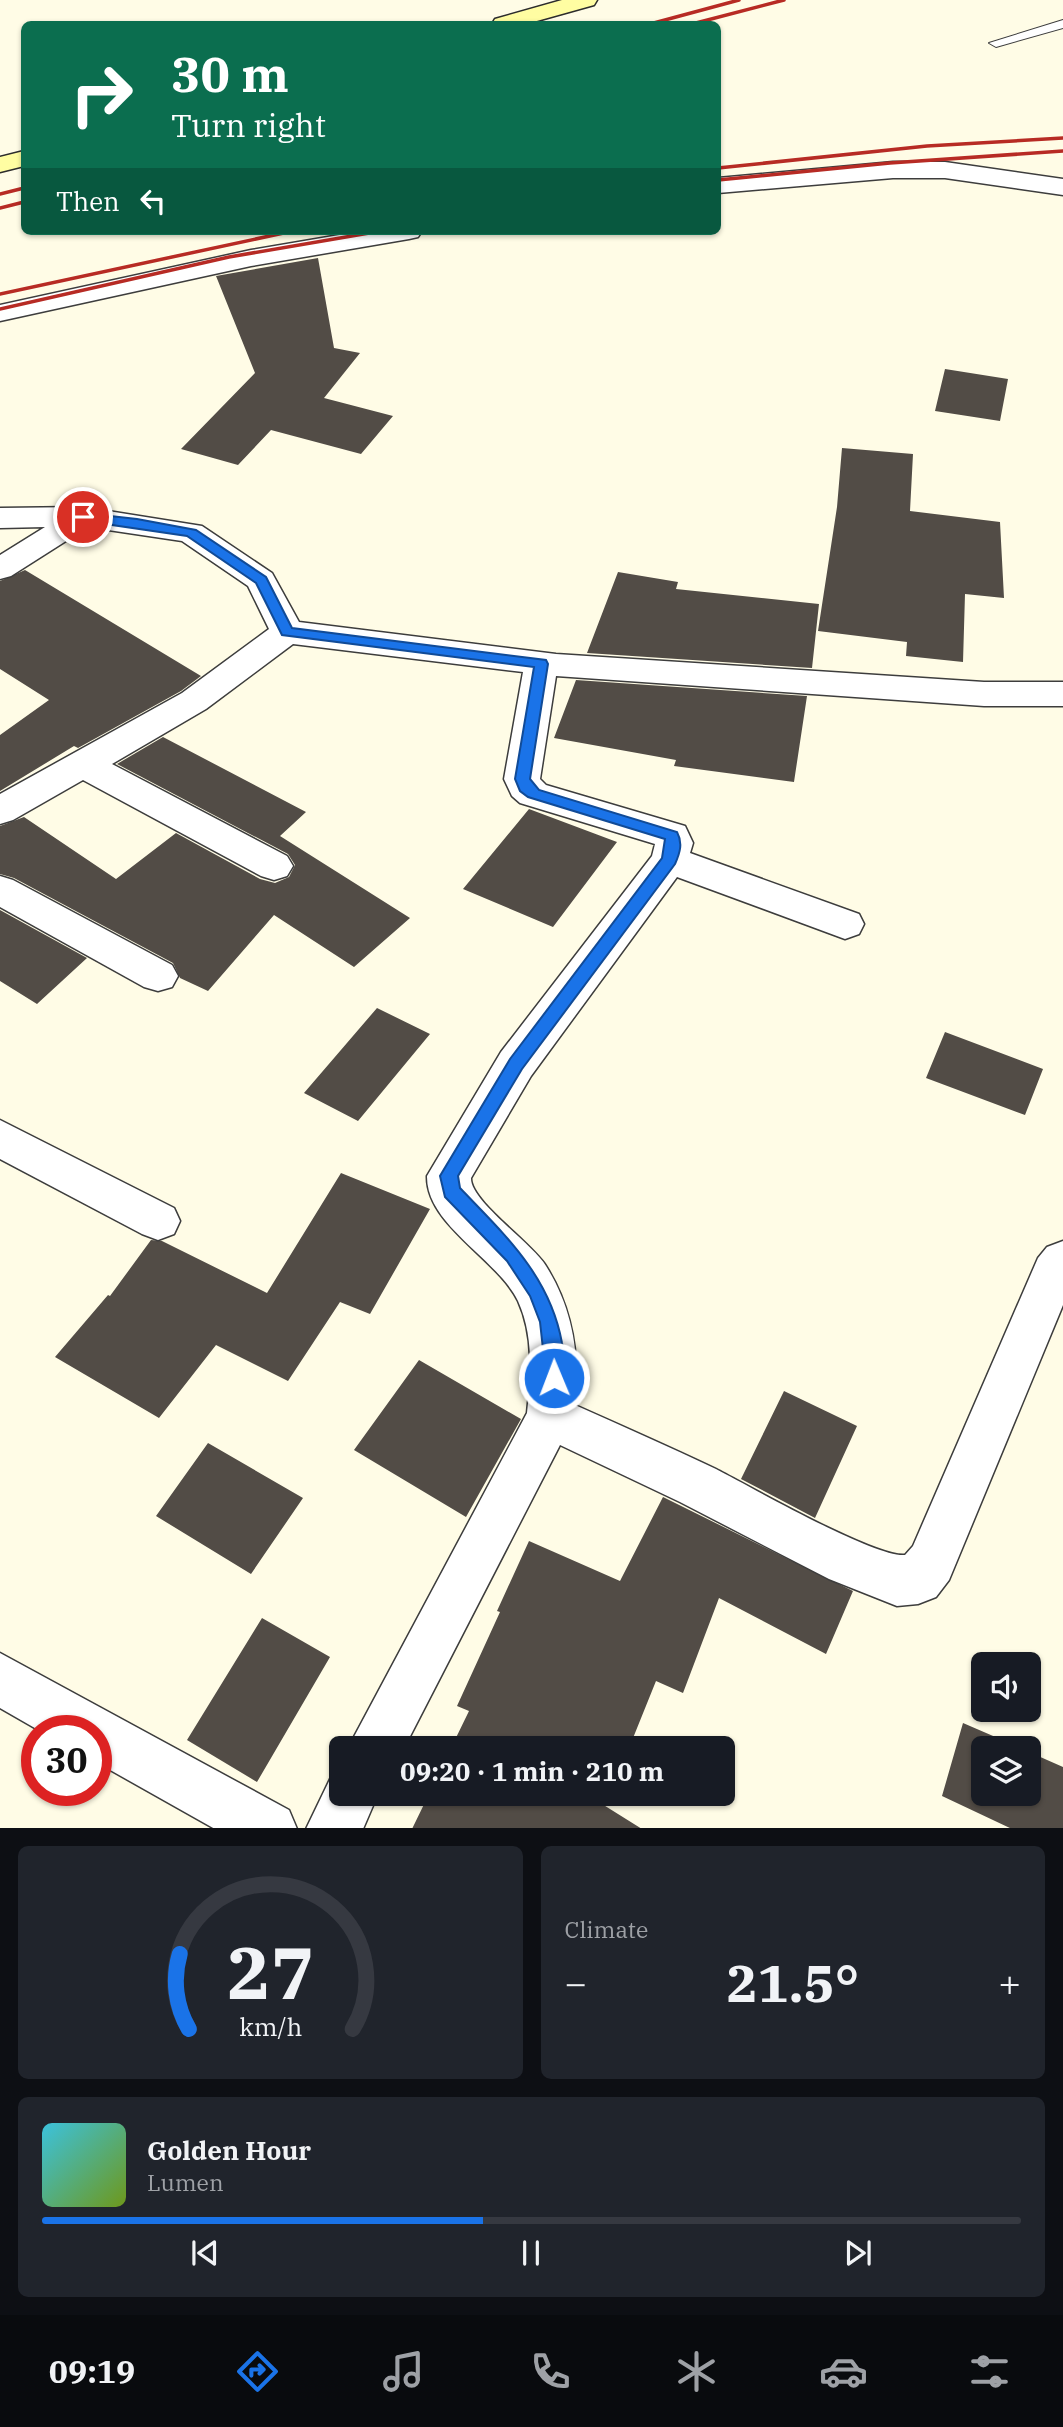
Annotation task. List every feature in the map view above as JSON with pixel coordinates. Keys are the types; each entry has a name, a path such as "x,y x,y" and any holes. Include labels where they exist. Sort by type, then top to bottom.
{"street":[{"path":"513,21 586,0"},
{"path":"0,165 21,159"},
{"path":"721,186 906,170 945,170 1063,187"},
{"path":"0,313 251,258 386,235"},
{"path":"0,518 83,517 191,533 261,580 287,632"},
{"path":"0,569 83,517"},
{"path":"0,811 194,701 287,632 541,664 984,694 1063,694"},
{"path":"381,1736 550,1417 556,1360 549,1322 537,1292 513,1256 451,1192 449,1176 516,1064 669,860 674,843 672,836 533,794 525,787 523,779 541,664"},
{"path":"85,765 274,866"},
{"path":"669,860 845,924"},
{"path":"0,890 159,976"},
{"path":"0,1138 158,1221"},
{"path":"550,1417 696,1485 847,1562 897,1581 918,1579 931,1563 1055,1272 1063,1261"},
{"path":"0,1679 65,1715"},
{"path":"112,1741 268,1828"},
{"path":"334,1828 345,1806"}],"lane":[{"path":"996,43 1063,23"}],"building":[{"path":"318,258 334,348 360,353 324,398 393,416 361,454 271,430 238,465 181,449 255,373 216,276"},
{"path":"945,369 1008,379 1000,421 935,411"},
{"path":"842,448 913,454 910,511 1000,522 1004,598 965,594 963,662 906,656 907,642 818,631 837,507"},
{"path":"25,570 201,676 181,691 78,748 74,746 0,791 0,735 49,700 0,669 0,581"},
{"path":"618,572 678,582 676,589 819,604 812,668 587,653"},
{"path":"576,680 807,696 794,782 674,766 676,760 554,738"},
{"path":"163,737 306,812 280,836 410,918 354,967 274,915 208,991 180,978 173,963 14,878 0,874 0,826 24,817 116,879 176,833 260,879 275,883 289,877 295,865 288,854 117,764"},
{"path":"529,809 617,842 553,927 463,889"},
{"path":"0,910 87,958 37,1004 0,981"},
{"path":"377,1008 430,1034 358,1121 304,1093"},
{"path":"945,1032 1043,1069 1025,1115 926,1078"},
{"path":"341,1173 430,1209 370,1314 340,1302 288,1381 216,1345 159,1418 55,1357 108,1295 110,1296 151,1240 162,1241 267,1293"},
{"path":"419,1360 521,1419 466,1517 354,1450"},
{"path":"784,1391 857,1426 815,1518 741,1479"},
{"path":"208,1443 303,1498 251,1574 156,1516"},
{"path":"663,1497 853,1591 826,1654 719,1598 683,1693 656,1681 634,1736 457,1736 469,1711 457,1706 529,1541 620,1581"},
{"path":"262,1618 330,1657 257,1782 187,1740"},
{"path":"963,1723 993,1736 971,1736 971,1806 1041,1806 1041,1757 1063,1767 1063,1828 1010,1828 942,1796"},
{"path":"423,1806 605,1806 640,1828 412,1828"}],"railway":[{"path":"661,21 739,0"},
{"path":"704,21 784,0"},
{"path":"721,168 927,146 1063,138"},
{"path":"721,180 890,163 1063,151"},
{"path":"0,194 21,189"},
{"path":"0,208 21,203"},
{"path":"0,294 274,235"},
{"path":"0,309 229,257 358,235"}],"route":[{"path":"83,517 191,533 261,580 287,632 541,664 523,779 525,787 533,794 672,836 674,843 669,860 516,1064 449,1176 451,1192 513,1256 537,1292 549,1322 556,1360 554,1378"}]}
